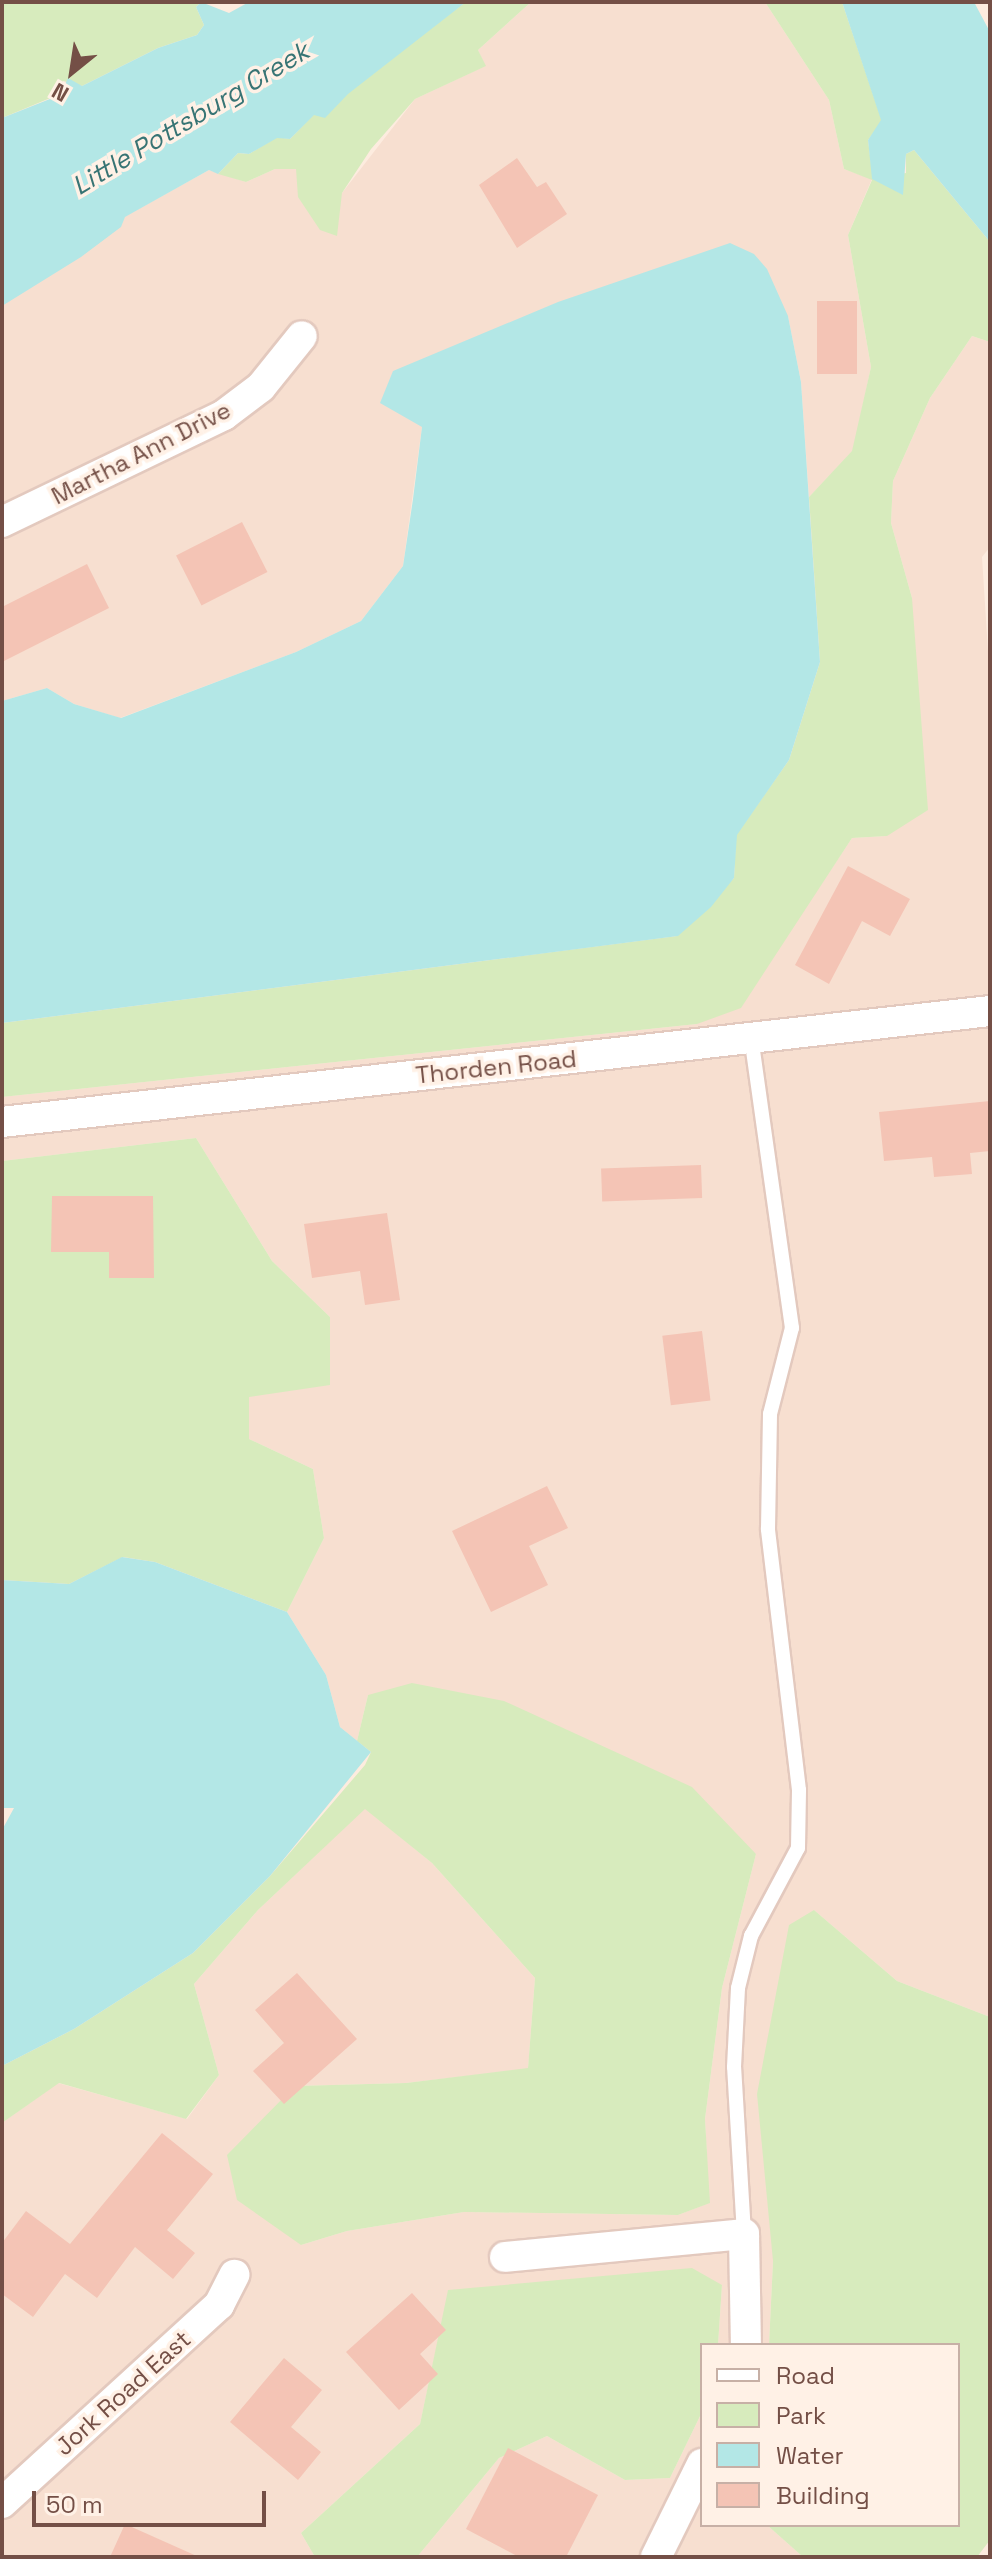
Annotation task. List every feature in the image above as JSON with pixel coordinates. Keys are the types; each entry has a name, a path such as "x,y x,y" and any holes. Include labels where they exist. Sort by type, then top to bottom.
{"street":[{"name":"Martha Ann Drive","path":"2,522 224,415 261,387 302,336"},
{"name":"Thorden Road","path":"2,1122 990,1011"},
{"path":"505,2257 744,2234 746,2343"},
{"name":"Jork Road East","path":"2,2503 219,2305 234,2275"},
{"path":"656,2557 700,2468"}],"lane":[{"path":"744,2234 734,2067 738,1988 751,1936 798,1848 799,1790 768,1529 770,1414 792,1328 751,1038"}],"shaded area":[{"path":"531,2 765,2 829,100 844,169 872,179 848,235 871,367 853,451 809,497 801,382 788,316 422,427 403,566 361,621 296,652 120,718 74,704 47,688 2,701 2,306 124,217 209,170 246,182 275,169 296,169 342,193 415,99 485,66 478,50"},
{"path":"972,336 990,342 990,547 982,557 990,683 990,2017 897,1981 814,1910 773,2261 769,2343 718,2343 722,2285 449,2290 420,2424 301,2533 315,2557 2,2557 2,2123 58,2083 187,2119 219,2075 194,1984 258,1910 365,1808 432,1863 535,1978 528,2069 406,2083 295,2086 301,2245 347,2231 464,2212 678,2215 709,2203 705,2119 722,1988 756,1854 368,1695 357,1741 340,1727 326,1675 287,1612 324,1538 313,1469 249,1439 249,1396 330,1317 272,1261 196,1138 2,1161 2,1097 697,1024 820,886 852,838 887,836 912,598 891,523 893,481 930,398"},
{"path":"700,2416 700,2527 769,2527 803,2557 417,2557 499,2458 547,2436 625,2480 670,2478"}],"green space":[{"path":"2,2 201,2 196,7 204,25 197,35 158,48 82,86 63,81 60,94 2,118"},
{"path":"466,2 531,2 478,50 486,66 415,99 371,149 342,193 337,236 320,230 298,197 296,169 275,169 246,182 218,174 238,153 249,154 277,137 290,139 314,114"},
{"path":"765,2 842,2 882,121 868,140 873,179 906,173 906,154 914,150 990,242 990,342 972,336 930,398 893,481 891,523 912,598 928,810 887,836 852,838 741,1008 697,1024 2,1097 2,1023 677,936 734,878 736,835 789,760 820,662 809,497 852,451 871,367 848,235 872,180 844,169 829,100"},
{"path":"196,1138 272,1261 330,1317 330,1385 249,1397 249,1439 313,1469 324,1538 287,1612 155,1562 123,1557 69,1584 2,1580 2,1161"},
{"path":"412,1683 504,1701 692,1787 756,1854 722,1988 705,2119 710,2203 678,2215 464,2212 347,2231 301,2245 237,2200 227,2155 295,2086 406,2083 528,2068 535,1978 432,1863 365,1809 258,1910 194,1984 219,2075 186,2119 59,2083 2,2123 2,2066 74,2029 193,1953 270,1876 365,1765 371,1752 357,1741 368,1695"},
{"path":"814,1910 897,1981 990,2017 990,2540 977,2557 803,2557 769,2527 960,2527 960,2343 769,2343 773,2261 757,2094 789,1925"},
{"path":"692,2268 722,2285 718,2343 700,2343 700,2416 670,2478 625,2480 547,2436 499,2458 417,2557 315,2557 301,2533 420,2424 448,2290"}],"water":[{"name":"Little Pottsburg Creek","path":"201,2 229,13 249,2 466,2 348,94 325,118 314,115 290,139 277,138 249,154 238,153 218,174 209,170 125,217 121,227 81,257 2,306 2,118 60,95 68,78 82,86 158,48 197,35 204,25 196,7"},
{"path":"842,2 974,2 990,32 990,242 914,150 906,154 903,195 872,179 868,140 881,120"},
{"path":"730,243 754,254 767,269 788,316 801,382 820,662 789,760 737,835 734,878 711,907 678,936 2,1023 2,701 47,688 74,704 121,718 296,652 361,621 403,566 413,499 422,427 380,403 393,371 558,302"},
{"path":"122,1557 155,1562 287,1612 326,1675 340,1727 371,1752 270,1876 193,1953 74,2029 2,2066 2,1830 14,1808 2,1808 2,1580 69,1584"}],"building":[{"path":"517,158 537,187 546,182 567,214 517,248 479,185"},
{"path":"817,301 857,301 857,374 817,374"},
{"path":"242,522 267,572 201,605 176,556"},
{"path":"87,564 109,608 2,662 2,607"},
{"path":"848,866 910,899 890,936 862,921 829,984 795,965"},
{"path":"990,1101 990,1151 970,1153 972,1174 934,1177 932,1157 884,1161 879,1112"},
{"path":"701,1165 702,1198 602,1201 601,1168"},
{"path":"52,1196 153,1196 154,1278 109,1278 109,1252 51,1252"},
{"path":"387,1213 400,1300 365,1305 360,1271 312,1278 304,1224"},
{"path":"702,1331 711,1400 671,1405 662,1336"},
{"path":"547,1486 568,1528 529,1546 548,1585 491,1612 452,1531"},
{"path":"297,1973 357,2039 284,2104 253,2071 284,2043 255,2010"},
{"path":"162,2133 213,2174 167,2230 195,2253 173,2279 135,2247 97,2298 65,2274 33,2317 2,2294 2,2243 26,2211 70,2244"},
{"path":"412,2293 446,2330 420,2354 438,2374 399,2410 346,2352"},
{"path":"284,2358 322,2390 291,2427 321,2452 298,2480 230,2422"},
{"path":"508,2448 598,2495 566,2557 519,2557 466,2529"},
{"path":"125,2524 199,2557 110,2557"}]}
